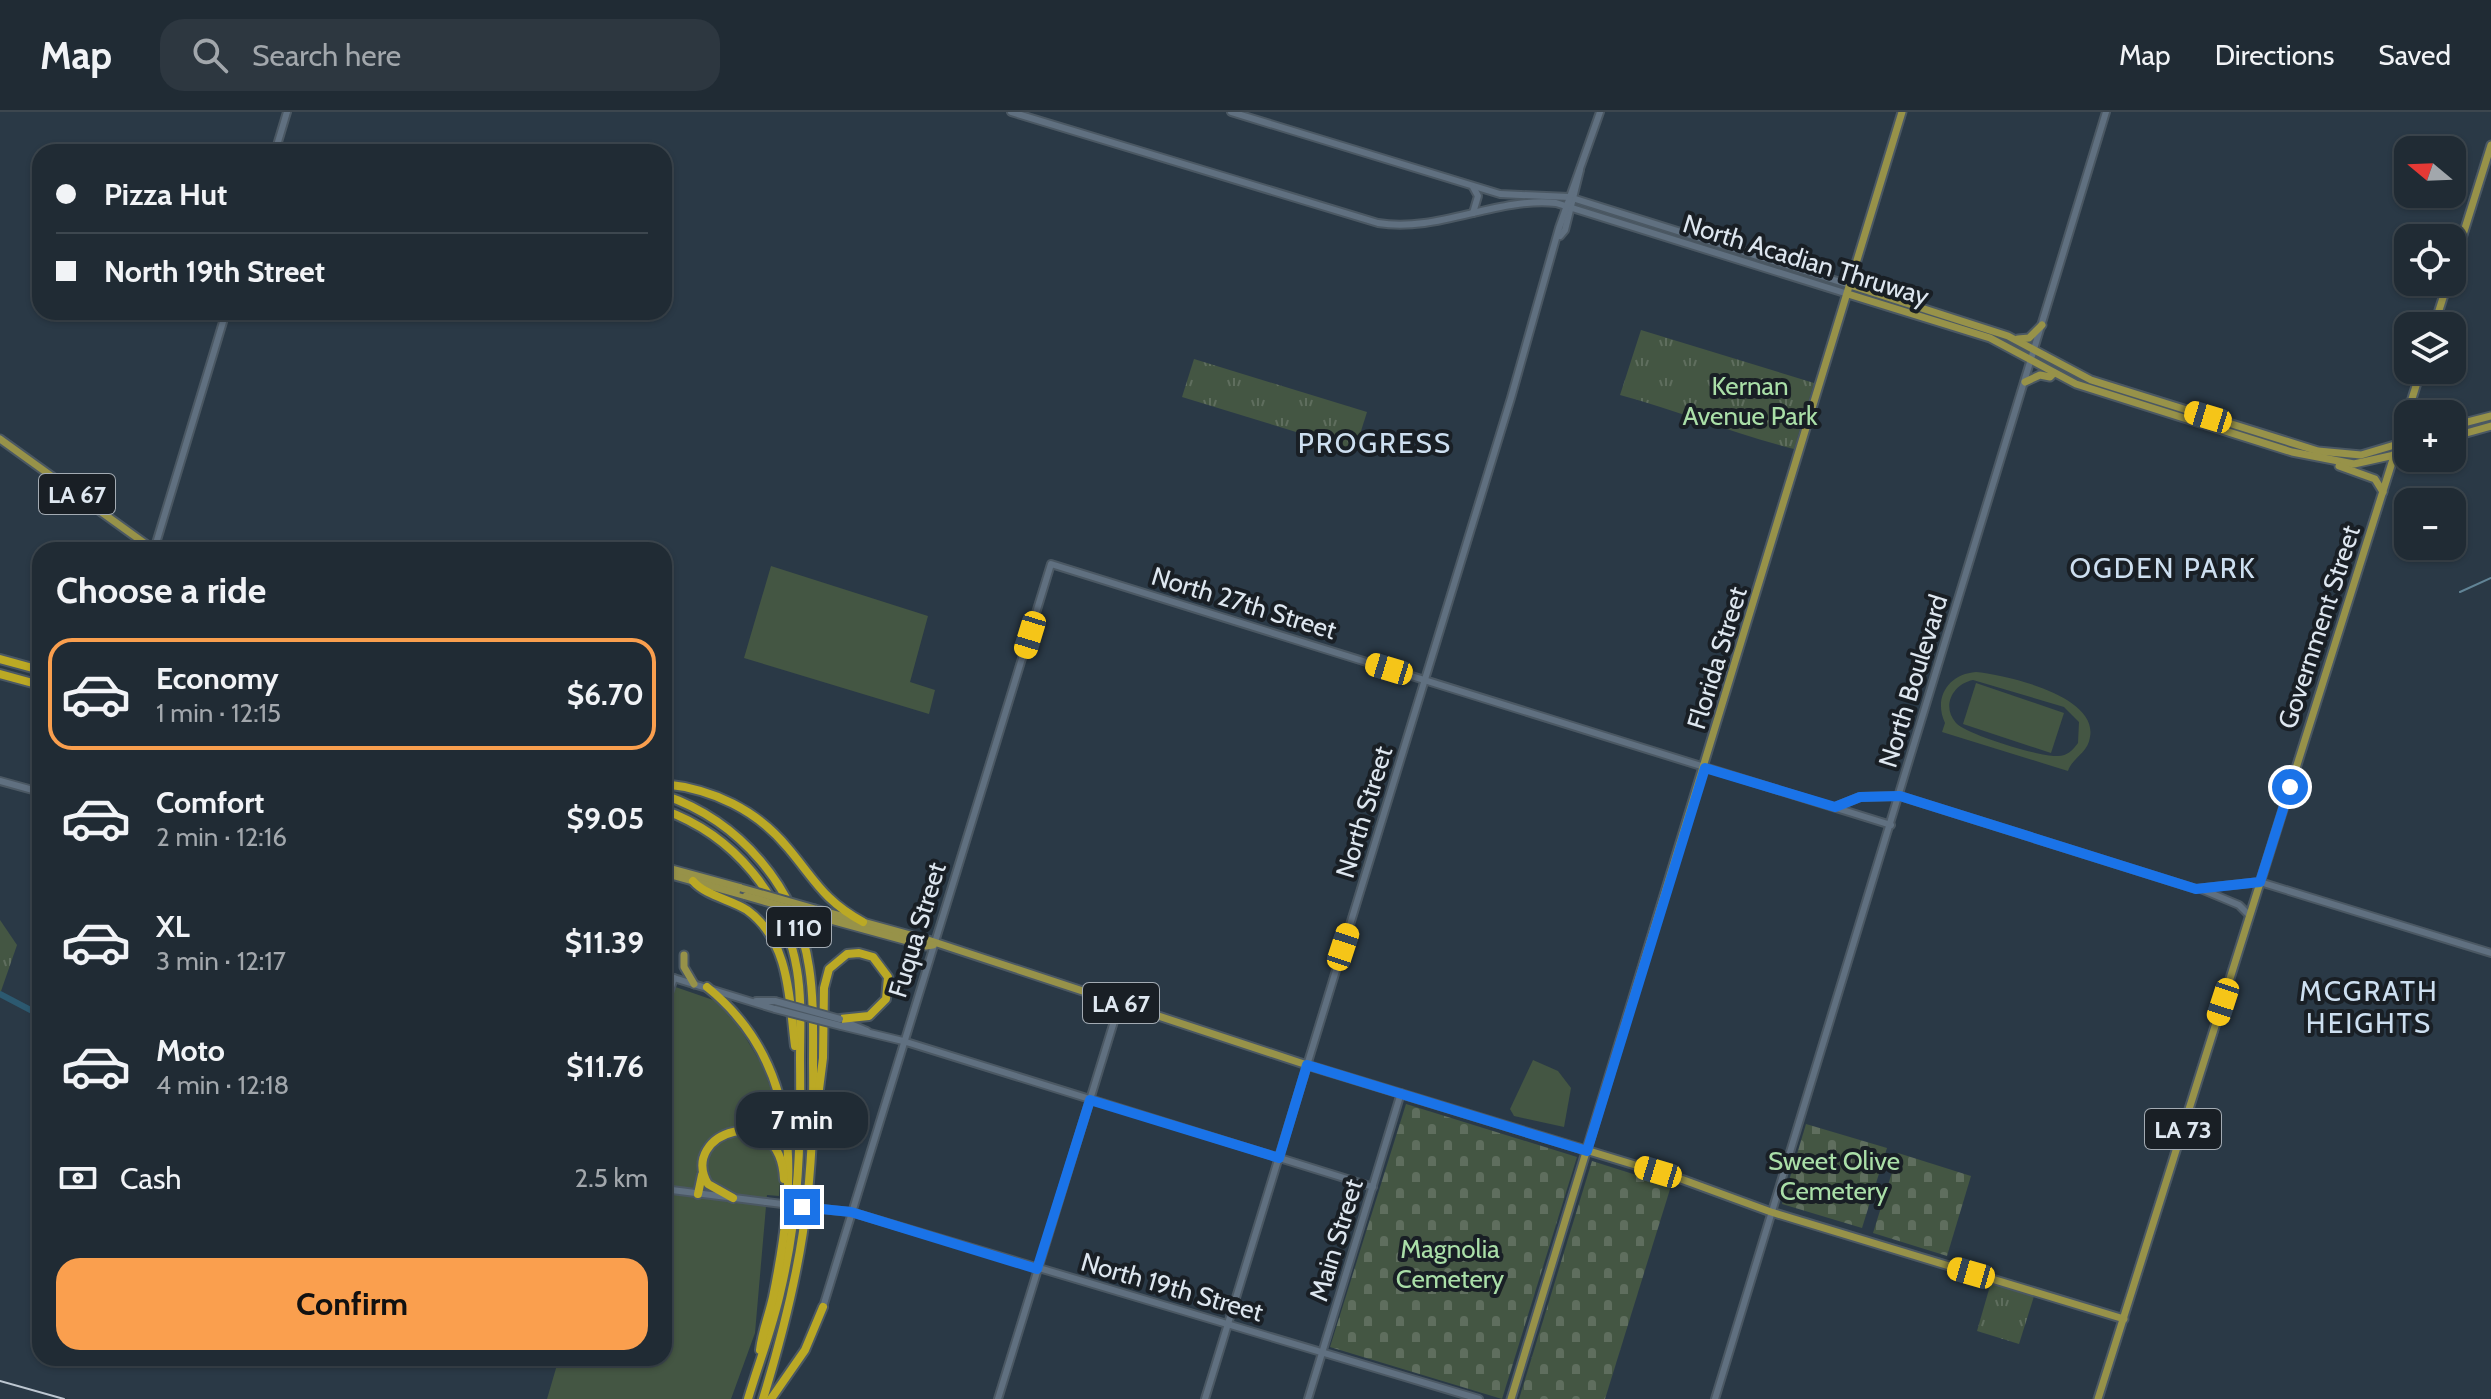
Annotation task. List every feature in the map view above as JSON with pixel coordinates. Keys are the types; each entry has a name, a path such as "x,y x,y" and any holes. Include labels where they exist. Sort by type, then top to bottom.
{"highway":[{"path":"0,659 32,668"},
{"path":"0,674 32,683"},
{"path":"672,786 716,796 756,817 787,846 823,896 863,922"},
{"name":"I 110","path":"672,798 701,811 738,838 773,876 790,905 810,970 814,1121 803,1248 790,1307 763,1399"},
{"name":"I 110","path":"672,814 704,829 732,850 757,878 778,911 797,970 801,1150 794,1223 777,1306 748,1399"},
{"path":"693,881 748,911 769,935 791,996 801,1086"},
{"path":"814,1121 822,1074 826,976 834,963 847,954 873,957 888,977 885,1002 869,1016 840,1022"},
{"path":"707,987 742,1020 779,1091 789,1148 775,1285 759,1363"},
{"path":"698,1194 710,1146 726,1133 746,1130 774,1145 782,1162 783,1217"},
{"path":"703,1166 711,1187 733,1198"},
{"path":"771,1399 805,1350 823,1307"}],"main road":[{"name":"Florida Street","path":"1511,1399 1902,112"},
{"path":"2466,225 2491,145"},
{"name":"North Acadian Thruway","path":"1850,285 2017,340 2091,380 2318,451 2361,455 2394,446"},
{"name":"North Acadian Thruway","path":"1848,294 1990,338 2054,373 2131,402 2334,463 2375,479 2383,492"},
{"path":"2017,340 2029,338 2042,325"},
{"path":"2025,382 2054,373"},
{"path":"2466,422 2491,416"},
{"path":"2466,433 2491,426"},
{"name":"LA 67","path":"0,439 143,542"},
{"path":"2334,463 2360,464 2394,456"},
{"name":"Government Street","path":"2098,1399 2394,456"},
{"name":"LA 67","path":"672,870 926,946 934,945"},
{"name":"LA 67","path":"672,875 743,892"},
{"name":"LA 67","path":"818,913 863,922 1771,1212 2124,1319"},
{"path":"684,955 684,967 694,984"}],"street":[{"path":"277,144 287,112"},
{"name":"North Acadian Thruway","path":"1011,112 1378,223 1414,225 1522,203 1549,203 1848,294"},
{"name":"North Acadian Thruway","path":"1231,112 1509,196 1572,198 1850,285"},
{"name":"North Street","path":"1205,1399 1600,112"},
{"name":"North Boulevard","path":"1715,1399 2106,112"},
{"path":"1472,185 1478,196 1473,213"},
{"path":"1549,203 1560,211 1562,220"},
{"name":"North Street","path":"1560,236 1562,220 1569,207"},
{"path":"156,542 224,320"},
{"name":"North 27th Street","path":"1051,564 1891,825"},
{"name":"Fuqua Street","path":"823,1307 1051,564"},
{"path":"0,781 32,790"},
{"path":"1835,807 1860,797 1900,796 2203,890 2239,905 2249,915"},
{"path":"2203,890 2260,882 2491,953"},
{"path":"672,984 674,978 840,1022 1373,1187"},
{"path":"998,1399 1120,1002"},
{"name":"Main Street","path":"1308,1399 1401,1093"},
{"name":"North 19th Street","path":"672,1190 851,1212 1479,1399"}],"green space":[{"name":"Kernan Avenue Park","path":"1641,330 1814,383 1794,449 1620,395"},
{"path":"1194,359 1367,412 1355,450 1182,397"},
{"path":"771,566 928,616 910,682 935,690 929,714 744,658"},
{"path":"1966,674 1990,674 2028,683 2066,699 2080,710 2089,723 2089,743 2068,771 1942,732 1945,723 1942,696 1951,682","holes":["1973,680 2064,707 2079,722 2078,743 2064,755 2050,756 1962,728 1952,716 1950,703 1955,691"]},
{"path":"1976,683 2064,713 2051,753 1963,724"},
{"path":"0,920 17,945 0,994"},
{"path":"672,986 716,1001 733,1017 761,1063 784,1123 779,1196 767,1195 755,1333 731,1399 547,1399 557,1366 672,1366"},
{"path":"1533,1060 1558,1071 1571,1088 1564,1127 1514,1116 1510,1109"},
{"name":"Magnolia Cemetery","path":"1406,1104 1577,1157 1502,1399 1330,1347"},
{"name":"Sweet Olive Cemetery","path":"1806,1124 1887,1148 1862,1228 1782,1204"},
{"name":"Sweet Olive Cemetery","path":"1898,1153 1971,1176 1947,1256 1873,1233"},
{"path":"1592,1161 1671,1186 1605,1399 1519,1399"},
{"path":"1992,1279 2035,1293 2019,1344 1977,1331"}],"waterway":[{"path":"2460,592 2491,578"},
{"path":"0,994 32,1011"}],"railway":[{"path":"0,1381 64,1399"}],"district":[{"name":"PROGRESS","path":"1375,443"},
{"name":"OGDEN PARK","path":"2163,568"},
{"name":"MCGRATH HEIGHTS","path":"2369,1007"}],"route":[{"path":"802,1207 851,1212 1037,1269 1090,1100 1279,1158 1307,1065 1587,1151 1705,768 1835,807 1860,797 1900,796 2145,875 2203,890 2260,882 2290,787"}]}
